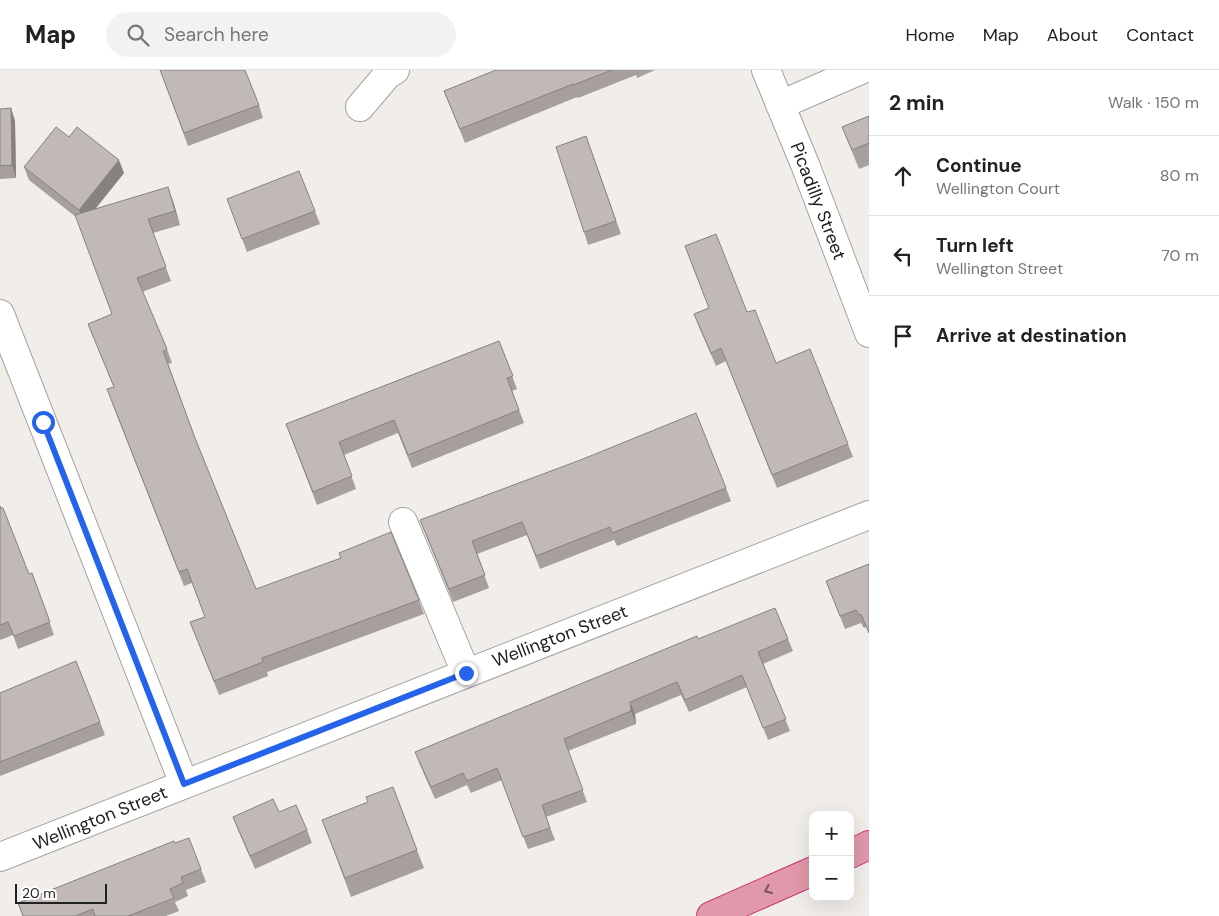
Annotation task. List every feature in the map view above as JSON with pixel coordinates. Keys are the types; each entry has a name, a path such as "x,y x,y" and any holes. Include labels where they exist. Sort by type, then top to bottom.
{"highway":[{"path":"854,852 869,846"},
{"path":"711,916 809,872"}],"street":[{"path":"360,107 388,74 395,70"},
{"name":"Picadilly Street","path":"766,70 869,332"},
{"path":"780,105 861,70"},
{"path":"0,314 184,784"},
{"name":"Wellington Street","path":"0,857 869,515"},
{"path":"403,522 466,673"}],"building":[{"path":"160,70 245,70 259,105 184,133"},
{"path":"496,70 612,70 460,129 444,91"},
{"path":"11,108 12,165 0,166 0,109"},
{"path":"869,116 869,143 852,150 842,127"},
{"path":"56,127 69,137 77,127 119,160 79,210 24,167"},
{"path":"586,136 616,221 584,232 556,147"},
{"path":"299,171 315,211 242,239 227,199"},
{"path":"168,187 175,211 148,219 166,267 137,278 167,349 163,351 195,438 256,589 341,558 339,553 391,532 419,600 262,658 263,662 214,681 190,622 205,617 187,569 179,572 107,389 114,387 88,324 112,314 75,215"},
{"path":"716,234 747,312 755,310 776,363 810,349 848,444 772,475 721,348 711,353 694,314 709,308 685,246"},
{"path":"499,341 513,376 507,378 519,410 408,455 394,420 339,442 352,476 313,492 286,424"},
{"path":"696,413 726,488 612,533 610,527 536,556 522,522 472,541 485,575 449,589 420,520 583,459"},
{"path":"0,506 3,508 29,574 32,573 50,622 14,636 8,622 0,625"},
{"path":"869,564 869,633 861,614 859,615 856,610 840,616 826,581"},
{"path":"775,608 788,639 758,652 786,719 763,728 742,675 685,700 677,682 630,702 631,711 564,739 583,790 542,805 550,828 523,837 497,768 467,781 463,773 431,787 415,752 697,636 698,639"},
{"path":"76,661 100,722 0,762 0,693"},
{"path":"393,787 417,850 345,878 322,820 368,802 366,797"},
{"path":"273,799 279,812 296,805 307,830 250,856 233,817"},
{"path":"189,838 201,869 181,877 183,883 170,889 174,898 128,916 95,916 93,909 75,916 23,916 18,903 174,841 175,843"}],"route":[{"path":"43,422 184,784 466,673"}]}
